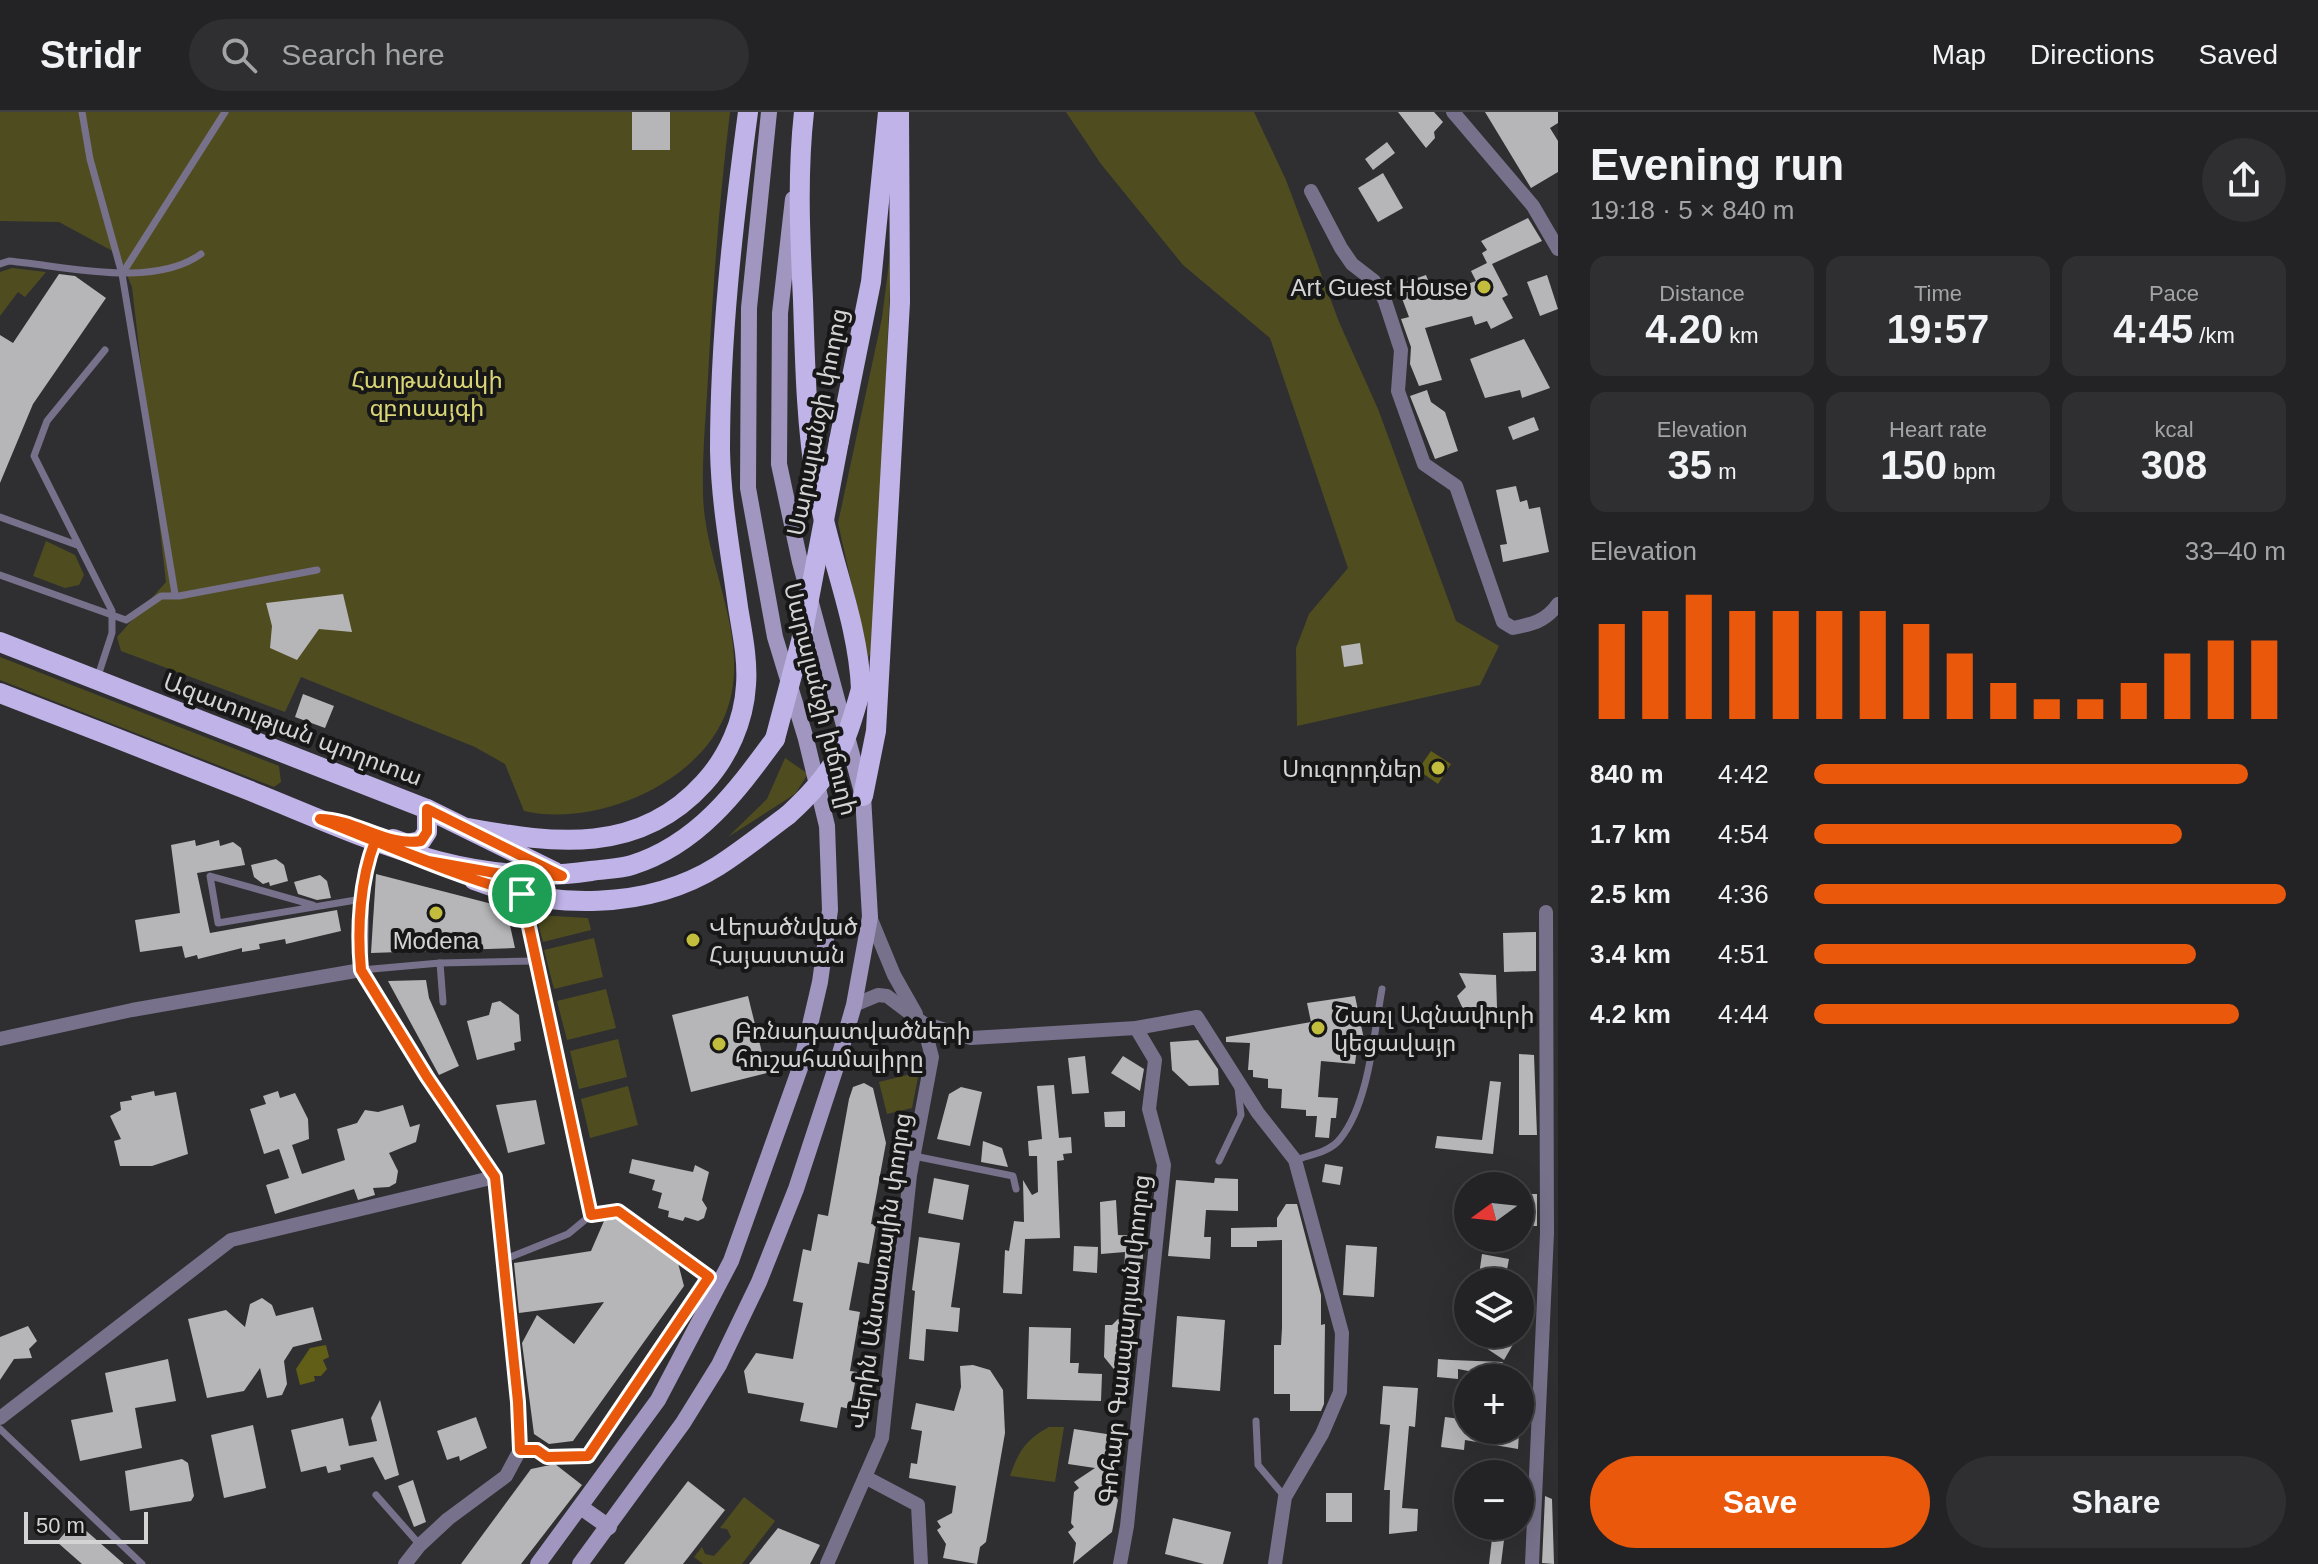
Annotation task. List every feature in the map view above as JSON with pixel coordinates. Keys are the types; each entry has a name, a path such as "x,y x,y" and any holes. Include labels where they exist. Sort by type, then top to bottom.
{"main road":[{"path":"468,828 573,840 598,839 660,821 686,802 720,765 737,729 747,685 745,648 721,491 720,449 731,239 748,112"},
{"name":"Սարալանջի խճուղի","path":"538,1564 582,1508 658,1400 731,1261 800,1068 824,953 830,910 827,826 806,739 775,637 748,488 749,308 769,112"},
{"name":"Սարալանջի խճուղի","path":"580,1564 609,1527 719,1365 759,1282 796,1189 854,1005 870,917 863,796 800,562 779,464 780,313 804,112"},
{"name":"Սարալանջի փողոց","path":"562,876 632,865 700,829 732,798 775,739 801,641 871,282 888,112"},
{"path":"863,796 876,731 900,302 899,112"},
{"path":"0,693 486,885 522,894 585,901 637,898 716,867 788,815 821,785 847,741 861,689 856,636 831,551 816,483 807,413 798,162"},
{"name":"Ազատության պողոտա","path":"0,642 427,809 562,876"},
{"path":"320,819 338,819 407,844 421,841 427,832 427,809"},
{"path":"428,861 507,875 562,876"},
{"path":"582,1508 609,1527"}],"street":[{"path":"1453,112 1533,206 1558,249"},
{"path":"1311,191 1341,248 1352,264 1374,281 1385,301 1401,350 1398,391 1424,464 1456,486 1467,508 1503,622 1513,628 1534,624 1549,616 1558,604"},
{"path":"375,841 367,862 362,899 361,970 427,1077 495,1177 520,1450 506,1476 420,1545 405,1564"},
{"path":"1532,1564 1547,1233 1546,912"},
{"name":"Վերին Անտառային փողոց","path":"827,1564 882,1438 914,1156 932,1057 920,1019 894,975 870,917"},
{"path":"0,1039 132,1010 361,970"},
{"path":"854,1005 878,995 887,996 920,1019 971,1038 1136,1028 1197,1017 1235,1078 1295,1160 1342,1333 1340,1392 1322,1434 1285,1497 1275,1564"},
{"name":"Գոհար Գասպարյան փողոց","path":"1120,1564 1127,1526 1164,1165 1149,1109 1155,1060 1136,1028"},
{"path":"0,1418 231,1240 495,1177"},
{"path":"865,1477 918,1505 921,1564"}],"lane":[{"path":"82,112 90,159 122,274 175,594"},
{"path":"122,274 225,112"},
{"path":"0,264 9,261 122,274 174,269 201,254"},
{"path":"97,679 109,647 113,618 104,592 77,545 34,456 47,421 105,350"},
{"path":"0,517 77,545"},
{"path":"0,575 113,618 126,620 161,596 317,570"},
{"path":"313,905 210,876 218,923 362,899"},
{"path":"522,894 591,1215"},
{"path":"361,970 440,963 534,961"},
{"path":"440,963 443,1002"},
{"path":"1295,1160 1324,1151 1339,1141 1350,1122 1366,1076 1382,989"},
{"path":"1219,1161 1241,1115 1235,1078"},
{"path":"914,1156 1013,1176 1016,1189"},
{"path":"502,1261 568,1234 591,1215 618,1211 709,1277 588,1456 547,1457 537,1450 520,1450"},
{"path":"1256,1421 1258,1465 1285,1497"},
{"path":"0,1429 142,1564"},
{"path":"376,1495 420,1545"}],"green space":[{"name":"Հաղթանակի զբոսայգի","path":"0,112 730,112 714,278 703,492 710,545 730,626 734,680 728,707 715,734 696,757 644,794 614,805 583,812 553,814 524,811 505,764 475,747 301,677 285,712 121,651 117,637 166,582 132,287 118,254 59,222 0,221"},
{"path":"1066,112 1254,112 1286,180 1339,322 1378,409 1456,621 1499,646 1480,685 1297,726 1296,648 1309,614 1348,568 1270,338 1183,265 1101,164"},
{"path":"892,239 874,648 868,658 838,523 882,318"},
{"path":"12,268 46,272 25,297 18,292 0,316 0,272"},
{"path":"46,541 75,555 84,575 79,585 65,588 33,576"},
{"path":"0,657 279,766 281,782 274,787 0,680"},
{"path":"785,758 808,774 795,794 728,837 767,799"},
{"path":"536,915 588,918 591,930 543,942"},
{"path":"594,938 603,977 554,989 544,950"},
{"path":"606,989 616,1028 567,1040 557,1001"},
{"path":"618,1039 627,1077 579,1089 570,1051"},
{"path":"919,1072 912,1108 887,1114 879,1082"},
{"path":"628,1086 638,1125 590,1138 581,1099"},
{"path":"1049,1427 1064,1427 1055,1482 1010,1476 1024,1447"},
{"path":"744,1497 775,1521 742,1564 703,1564 694,1557 702,1547 705,1554 714,1556 731,1537 727,1529 720,1528"}],"shaded area":[{"path":"1431,751 1451,764 1438,784 1418,770"},
{"path":"326,1345 329,1357 323,1360 327,1369 321,1376 314,1376 315,1381 300,1385 296,1369 310,1348"}],"building":[{"path":"632,112 670,112 670,150 632,150"},
{"path":"1398,112 1434,112 1443,122 1426,148"},
{"path":"1485,112 1558,112 1558,123 1550,128 1558,141 1558,172 1531,188"},
{"path":"1387,142 1395,153 1373,170 1365,159"},
{"path":"1383,173 1403,208 1378,222 1358,188"},
{"path":"1528,218 1542,241 1492,264 1508,295 1502,298 1513,318 1491,329 1487,321 1475,325 1472,316 1425,328 1442,380 1419,386 1410,364 1411,347 1401,319 1409,317 1397,285 1426,275 1434,296 1476,281 1471,271 1487,263 1482,253 1487,250 1481,241"},
{"path":"59,274 75,276 106,298 33,404 0,483 0,335 13,343"},
{"path":"1547,275 1558,309 1540,316 1527,282"},
{"path":"1524,339 1550,388 1522,398 1520,390 1485,398 1470,359"},
{"path":"1427,390 1431,402 1445,412 1458,451 1435,459 1410,396"},
{"path":"1534,417 1539,430 1513,440 1508,427"},
{"path":"1516,486 1520,502 1527,500 1529,509 1540,507 1549,552 1503,562 1500,545 1507,544 1496,490"},
{"path":"343,594 352,632 319,629 297,660 270,648 272,626 266,603"},
{"path":"1360,643 1363,664 1344,667 1341,646"},
{"path":"303,694 334,706 325,728 295,717"},
{"path":"195,840 196,846 219,840 220,846 233,842 241,848 245,865 197,873 210,933 337,910 341,931 286,944 285,939 259,944 260,949 242,952 242,948 198,959 197,955 185,958 182,946 140,952 135,920 180,913 171,845"},
{"path":"276,859 284,865 288,881 270,886 269,882 263,884 254,877 251,865"},
{"name":"Modena","path":"376,874 496,905 509,921 515,948 371,953"},
{"path":"320,875 327,881 331,898 317,900 298,894 294,882"},
{"path":"1536,932 1536,971 1504,972 1503,933"},
{"path":"1459,973 1496,975 1497,1008 1463,1009 1457,996 1466,987"},
{"path":"426,980 429,998 459,1066 439,1075 388,981"},
{"name":"Բռնադատվածների հուշահամալիրը","path":"748,996 767,1073 691,1092 672,1015"},
{"path":"1355,996 1366,1049 1357,1048 1355,1064 1321,1061 1318,1097 1338,1098 1336,1118 1331,1118 1329,1138 1315,1137 1317,1116 1306,1116 1306,1110 1281,1108 1282,1089 1268,1088 1268,1079 1253,1077 1253,1070 1248,1070 1250,1043 1226,1042 1226,1037 1311,1022 1307,1003"},
{"path":"500,1001 519,1015 521,1041 514,1043 515,1050 477,1060 467,1021 489,1015 492,1003"},
{"path":"1198,1040 1218,1069 1219,1085 1189,1086 1172,1070 1170,1042"},
{"path":"1519,1054 1534,1055 1537,1135 1519,1135"},
{"path":"1085,1056 1089,1093 1072,1094 1068,1058"},
{"path":"1123,1056 1144,1069 1140,1091 1111,1073"},
{"path":"1490,1081 1501,1082 1493,1154 1435,1148 1437,1136 1482,1140"},
{"path":"864,1083 873,1088 886,1143 871,1224 876,1225 869,1264 858,1262 849,1310 860,1312 850,1371 857,1372 850,1409 841,1407 837,1428 800,1421 804,1403 748,1393 744,1371 756,1353 793,1359 803,1303 793,1301 803,1249 811,1251 818,1214 828,1216 849,1099 853,1087"},
{"path":"1054,1085 1059,1138 1071,1137 1072,1153 1063,1154 1064,1160 1057,1161 1060,1238 1025,1239 1022,1294 1003,1293 1005,1250 1009,1251 1014,1221 1024,1222 1023,1180 1032,1195 1038,1192 1037,1156 1029,1156 1028,1141 1042,1139 1037,1086"},
{"path":"961,1087 982,1092 970,1146 937,1139 949,1094"},
{"path":"154,1091 155,1096 176,1092 188,1154 152,1166 120,1166 114,1141 121,1139 110,1116 121,1110 120,1102"},
{"path":"278,1091 280,1098 295,1093 308,1119 309,1139 292,1145 302,1174 345,1160 337,1129 357,1123 365,1110 378,1112 403,1105 410,1127 420,1124 416,1142 389,1153 398,1171 396,1183 389,1187 373,1188 375,1195 358,1200 354,1189 275,1214 266,1185 289,1178 279,1149 264,1154 250,1109 266,1104 263,1096"},
{"path":"536,1100 545,1144 508,1153 496,1105"},
{"path":"1125,1111 1125,1127 1105,1127 1104,1112"},
{"path":"983,1141 1002,1148 1008,1167 981,1162"},
{"path":"632,1159 693,1172 695,1165 709,1172 702,1200 707,1208 704,1218 698,1221 685,1217 683,1221 668,1217 669,1211 658,1208 662,1193 652,1190 655,1180 629,1173"},
{"path":"1325,1164 1343,1167 1340,1185 1322,1182"},
{"path":"934,1178 969,1185 963,1220 928,1213"},
{"path":"1215,1178 1238,1179 1238,1211 1206,1210 1204,1237 1211,1237 1210,1259 1168,1256 1176,1180 1214,1183"},
{"path":"1534,1194 1537,1194 1537,1226 1534,1226"},
{"path":"1116,1200 1118,1235 1144,1236 1142,1275 1124,1274 1125,1252 1101,1254 1100,1202"},
{"path":"1286,1204 1297,1204 1321,1295 1321,1325 1325,1324 1324,1404 1321,1411 1290,1411 1290,1394 1274,1394 1274,1345 1281,1345 1282,1328 1282,1240 1257,1241 1257,1247 1231,1247 1231,1228 1277,1227 1277,1218"},
{"path":"618,1219 678,1263 684,1286 573,1441 549,1444 534,1434 522,1343 537,1315 574,1344 604,1302 519,1313 514,1263 591,1251 604,1221"},
{"path":"919,1237 960,1243 951,1307 960,1308 958,1332 926,1329 924,1361 909,1359 915,1291 912,1290"},
{"path":"1346,1245 1377,1247 1374,1297 1343,1295"},
{"path":"1074,1246 1098,1247 1097,1273 1073,1271"},
{"path":"1482,1254 1509,1259 1507,1268 1480,1268"},
{"path":"262,1298 272,1305 276,1316 313,1307 322,1340 293,1347 284,1361 287,1384 282,1395 267,1398 260,1368 244,1391 207,1398 188,1319 226,1310 245,1327 250,1304"},
{"path":"1177,1316 1225,1320 1220,1391 1172,1387"},
{"path":"1118,1319 1133,1326 1128,1375 1117,1373 1104,1357 1105,1325 1112,1325"},
{"path":"28,1326 37,1341 29,1349 32,1358 14,1359 0,1380 0,1337"},
{"path":"1029,1327 1071,1328 1070,1363 1079,1363 1078,1373 1102,1374 1101,1401 1027,1399"},
{"path":"1486,1348 1511,1348 1504,1360"},
{"path":"168,1359 176,1401 135,1408 142,1448 80,1461 71,1420 113,1412 105,1373"},
{"path":"1438,1359 1503,1362 1454,1364 1454,1379 1437,1377"},
{"path":"973,1365 990,1370 1003,1390 1005,1433 986,1542 980,1547 977,1564 943,1558 946,1544 937,1530 941,1527 937,1521 952,1513 956,1486 909,1478 911,1463 917,1464 922,1431 911,1429 916,1403 954,1411 961,1387 960,1366"},
{"path":"1383,1386 1418,1388 1415,1427 1409,1426 1402,1508 1418,1509 1417,1531 1389,1534 1390,1490 1384,1490 1390,1425 1380,1424"},
{"path":"380,1400 399,1475 385,1480 373,1457 340,1465 341,1470 328,1473 326,1466 301,1472 291,1430 343,1418 349,1446 377,1441 371,1418"},
{"path":"476,1417 487,1448 460,1461 459,1456 447,1460 437,1431"},
{"path":"1445,1417 1454,1418 1454,1444 1465,1444 1464,1450 1441,1447"},
{"path":"253,1425 266,1488 224,1498 211,1435"},
{"path":"1074,1429 1113,1435 1106,1481 1118,1500 1112,1532 1073,1564 1076,1543 1068,1532 1074,1527 1071,1523 1074,1492 1079,1488 1074,1482 1095,1468 1068,1464"},
{"path":"1489,1444 1518,1444 1518,1449"},
{"path":"182,1459 188,1463 194,1496 191,1501 130,1511 125,1471"},
{"path":"555,1464 582,1485 521,1564 461,1564 531,1469"},
{"path":"413,1480 426,1522 414,1527 398,1486"},
{"path":"688,1481 725,1510 683,1564 624,1564"},
{"path":"1326,1493 1352,1493 1352,1522 1326,1522"},
{"path":"1545,1496 1552,1499 1554,1564 1542,1563"},
{"path":"1173,1518 1231,1532 1223,1564 1204,1564 1165,1554"},
{"path":"75,1521 124,1564 82,1564 57,1542"},
{"path":"778,1528 820,1545 810,1564 749,1564"},
{"path":"1492,1540 1504,1540 1501,1564 1489,1564"}],"place":[{"name":"Art Guest House","path":"1484,287"},
{"name":"Սուզորդներ","path":"1438,768"},
{"name":"Modena","path":"436,913"},
{"name":"Վերածնված Հայաստան","path":"693,940"},
{"name":"Շառլ Ազնավուրի կեցավայր","path":"1318,1028"},
{"name":"Բռնադատվածների հուշահամալիրը","path":"719,1044"}],"route":[{"path":"522,894 486,885 428,861 320,819 338,819 407,844 421,841 427,832 427,809 562,876 507,875 428,861 375,841 367,862 359,950 361,970 427,1077 495,1177 520,1450 537,1450 547,1457 588,1456 709,1277 618,1211 591,1215 522,894"}]}
